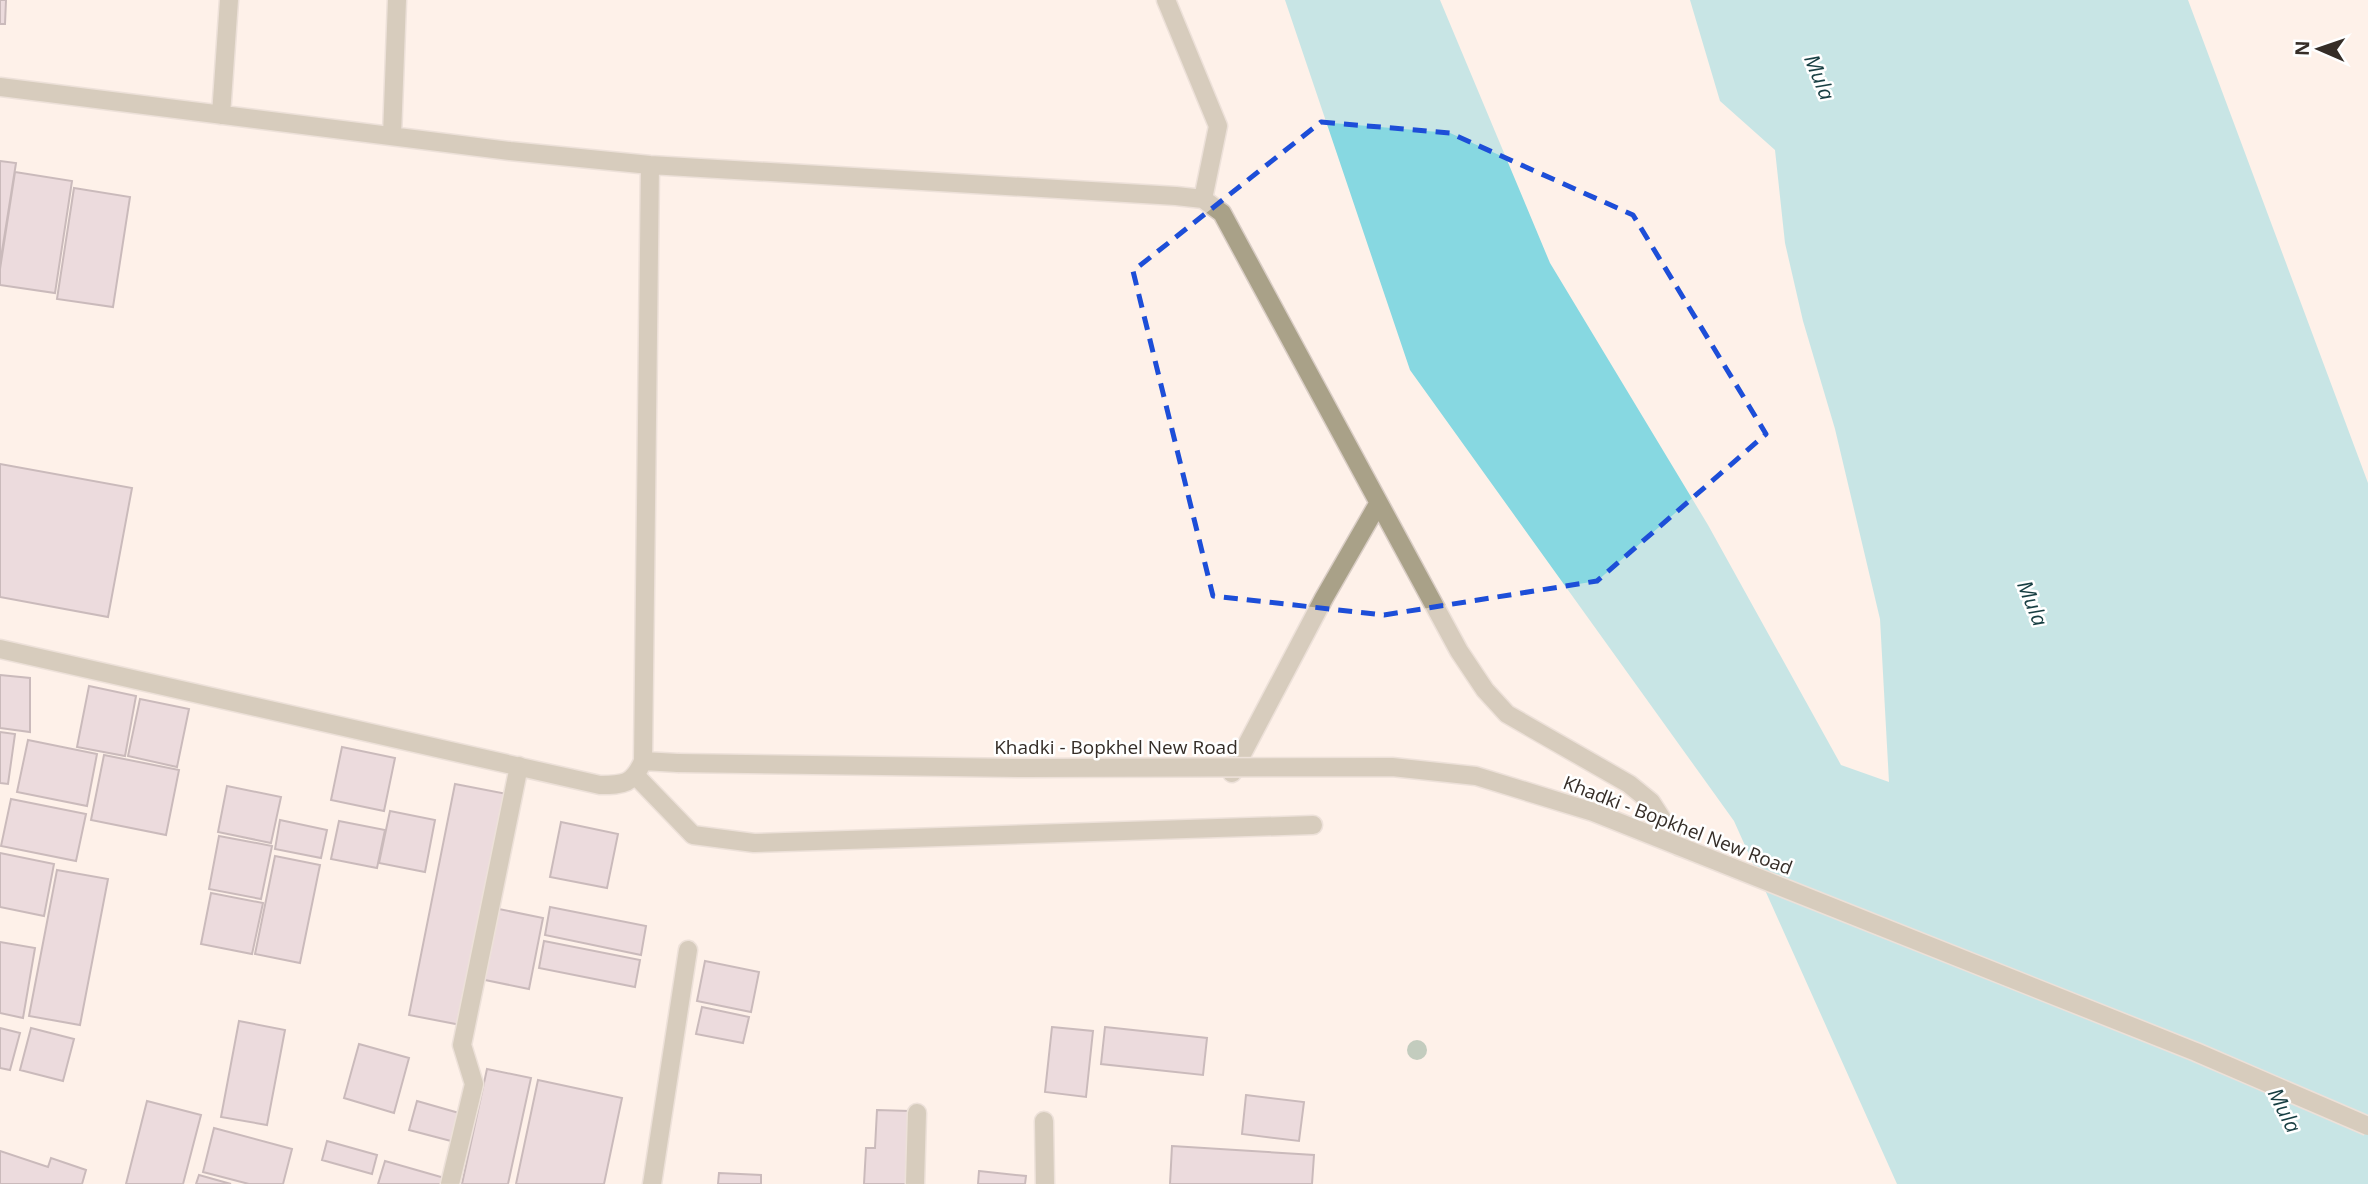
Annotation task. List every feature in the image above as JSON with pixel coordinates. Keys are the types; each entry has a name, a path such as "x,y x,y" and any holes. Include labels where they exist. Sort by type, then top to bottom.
{"street":[{"path":"221,115 229,0"},
{"path":"392,136 397,0"},
{"path":"1166,0 1218,126 1203,199"},
{"path":"0,87 510,151 650,165 1203,199 1222,213 1378,505 1459,651 1485,690 1507,714 1629,784 1651,802 1680,847"},
{"path":"650,165 640,768 693,835 754,843 1313,825"},
{"path":"1232,773 1324,598 1378,505"},
{"name":"Khadki - Bopkhel New Road","path":"0,649 600,785 622,785 640,768 678,762 1024,768 1392,767 1476,776 1593,812 2184,1047 2368,1126"},
{"path":"450,1184 474,1084 462,1045 519,766"},
{"path":"652,1184 688,950"},
{"path":"915,1184 917,1113"},
{"path":"1044,1121 1045,1184"}],"highlighted area":[{"path":"1321,122 1450,133 1633,215 1766,434 1597,581 1384,615 1213,596 1133,271"}],"water":[{"name":"Mula","path":"1285,0 1440,0 1550,263 1708,525 1841,765 1889,782 1880,619 1835,429 1803,321 1785,243 1775,150 1720,101 1690,0 2188,0 2368,483 2368,1184 1897,1184 1734,821 1410,370"}],"building":[{"path":"0,0 6,0 5,24 0,24"},
{"path":"0,161 16,163 0,264"},
{"path":"15,172 72,181 55,293 0,285 0,269"},
{"path":"74,188 130,197 113,307 57,299"},
{"path":"0,464 132,488 108,617 0,597"},
{"path":"0,675 30,678 30,732 0,728"},
{"path":"89,686 136,696 125,756 77,747"},
{"path":"140,699 189,709 177,767 128,756"},
{"path":"0,732 15,734 8,784 0,783"},
{"path":"28,740 97,754 87,806 17,792"},
{"path":"342,747 395,758 384,811 331,800"},
{"path":"104,755 179,770 166,835 91,820"},
{"path":"455,784 507,794 461,1025 409,1015"},
{"path":"227,786 281,797 271,843 218,832"},
{"path":"11,799 86,814 76,861 1,846"},
{"path":"390,811 435,820 425,872 379,863"},
{"path":"280,820 327,830 321,858 275,849"},
{"path":"339,821 385,830 377,868 331,859"},
{"path":"561,822 618,834 607,888 550,877"},
{"path":"219,836 272,846 261,899 209,889"},
{"path":"0,853 54,864 44,916 0,907"},
{"path":"275,856 320,865 300,963 255,954"},
{"path":"57,870 108,879 80,1025 29,1016"},
{"path":"211,893 263,903 252,954 201,944"},
{"path":"550,907 646,926 641,955 545,935"},
{"path":"494,908 543,918 529,989 480,979"},
{"path":"544,941 640,960 635,987 539,968"},
{"path":"0,942 35,948 23,1018 0,1013"},
{"path":"705,961 759,972 751,1012 697,1001"},
{"path":"702,1007 749,1017 743,1043 696,1034"},
{"path":"239,1021 285,1030 267,1125 221,1117"},
{"path":"1052,1027 1093,1031 1086,1097 1045,1092"},
{"path":"1105,1027 1207,1038 1203,1075 1101,1064"},
{"path":"0,1028 20,1033 10,1070 0,1068"},
{"path":"31,1028 74,1039 63,1081 20,1070"},
{"path":"359,1044 409,1058 394,1113 344,1098"},
{"path":"487,1069 531,1078 508,1184 462,1184"},
{"path":"538,1080 622,1098 604,1184 516,1184"},
{"path":"1246,1095 1304,1102 1299,1141 1242,1134"},
{"path":"147,1101 201,1115 183,1184 126,1184"},
{"path":"417,1101 459,1113 451,1141 409,1130"},
{"path":"877,1110 909,1111 906,1184 864,1184 866,1148 875,1148"},
{"path":"214,1128 292,1149 283,1184 249,1184 203,1172"},
{"path":"327,1141 377,1155 372,1174 322,1160"},
{"path":"1172,1146 1314,1155 1312,1184 1170,1184"},
{"path":"0,1151 48,1167 51,1158 86,1170 82,1184 0,1184"},
{"path":"385,1161 448,1179 447,1184 378,1184"},
{"path":"979,1171 1026,1176 1025,1184 978,1184"},
{"path":"719,1173 761,1175 761,1184 718,1184"},
{"path":"199,1175 231,1184 196,1184"}]}
